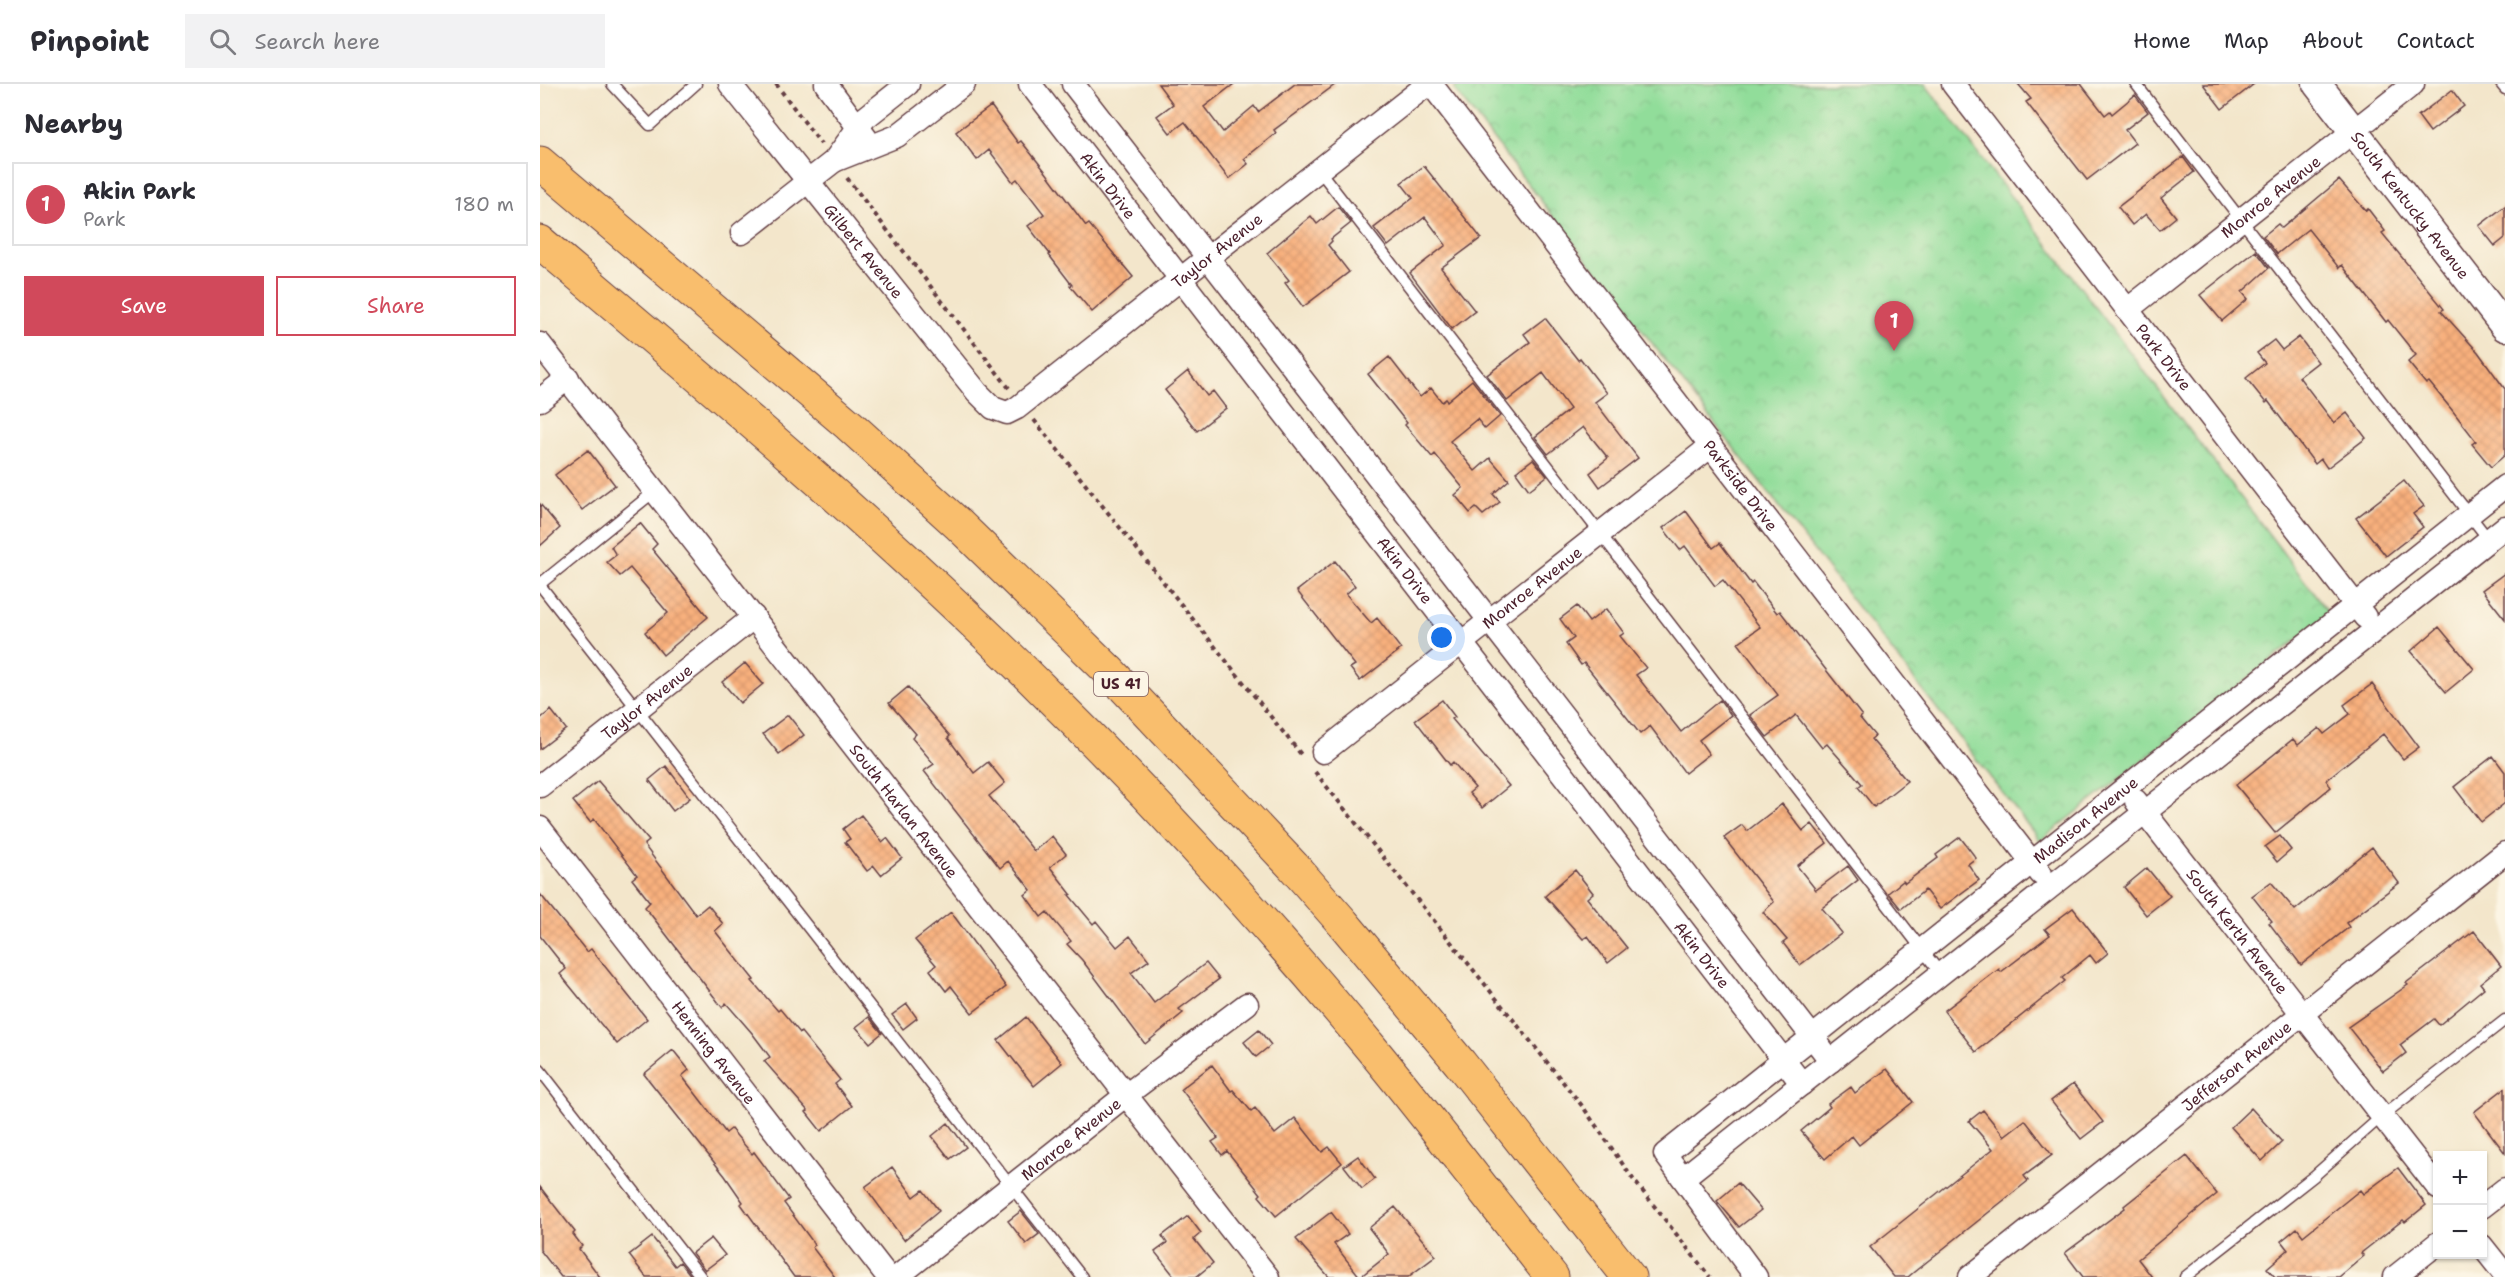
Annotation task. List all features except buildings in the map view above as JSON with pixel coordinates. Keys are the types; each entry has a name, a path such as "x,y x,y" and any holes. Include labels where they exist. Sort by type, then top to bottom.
{"highway":[{"name":"US 41","path":"540,163 849,425 958,524 1109,671 1293,866 1351,932 1460,1063 1629,1277"},
{"path":"540,242 829,489 1049,696 1167,818 1295,959 1371,1048 1552,1277"}],"street":[{"name":"Gilbert Avenue","path":"730,84 977,393 989,405 1002,413"},
{"path":"826,84 872,147"},
{"path":"742,233 834,161 857,128 871,113 908,84"},
{"path":"834,161 872,147 903,132 964,84"},
{"name":"Akin Drive","path":"1030,84 1802,1084"},
{"name":"Akin Drive","path":"1073,84 1831,1061"},
{"name":"Taylor Avenue","path":"1002,413 1017,408 1429,84"},
{"name":"Parkside Drive","path":"1429,84 2051,887"},
{"name":"Park Drive","path":"1953,84 2374,630"},
{"name":"South Kentucky Avenue","path":"2317,84 2505,327"},
{"name":"Monroe Avenue","path":"2127,310 2413,84"},
{"name":"South Harlan Avenue","path":"540,344 1268,1277"},
{"path":"540,400 568,378"},
{"name":"Monroe Avenue","path":"1323,752 1711,446"},
{"name":"Madison Avenue","path":"2497,533 1683,1178 1665,1154 2505,486"},
{"name":"Taylor Avenue","path":"540,786 754,617"},
{"name":"South Kerth Avenue","path":"2126,788 2433,1182"},
{"name":"Henning Avenue","path":"540,828 888,1277"},
{"name":"Jefferson Avenue","path":"1970,1277 2505,853"},
{"name":"Monroe Avenue","path":"897,1277 1126,1095 1247,1004"},
{"path":"1683,1178 1756,1277"},
{"path":"2485,1205 2505,1189"},
{"path":"2395,1277 2433,1247"},
{"path":"2487,1252 2505,1275"}],"lane":[{"path":"612,84 650,125 696,84"},
{"path":"2136,84 2470,514 2497,533"},
{"path":"2501,84 2505,89"},
{"path":"1319,170 1941,974"},
{"path":"655,491 540,584 1082,1277"},
{"path":"2185,1277 2314,1176 2382,1116 2505,1020"},
{"path":"540,1070 700,1277"}],"path":[{"path":"776,84 1011,390"},
{"path":"1035,421 1583,1107 1633,1179 1710,1277"}],"green space":[{"path":"1460,84 1925,84 2330,614 2040,841 1454,89"}],"place":[{"name":"Akin Park","path":"1894,351"}]}
